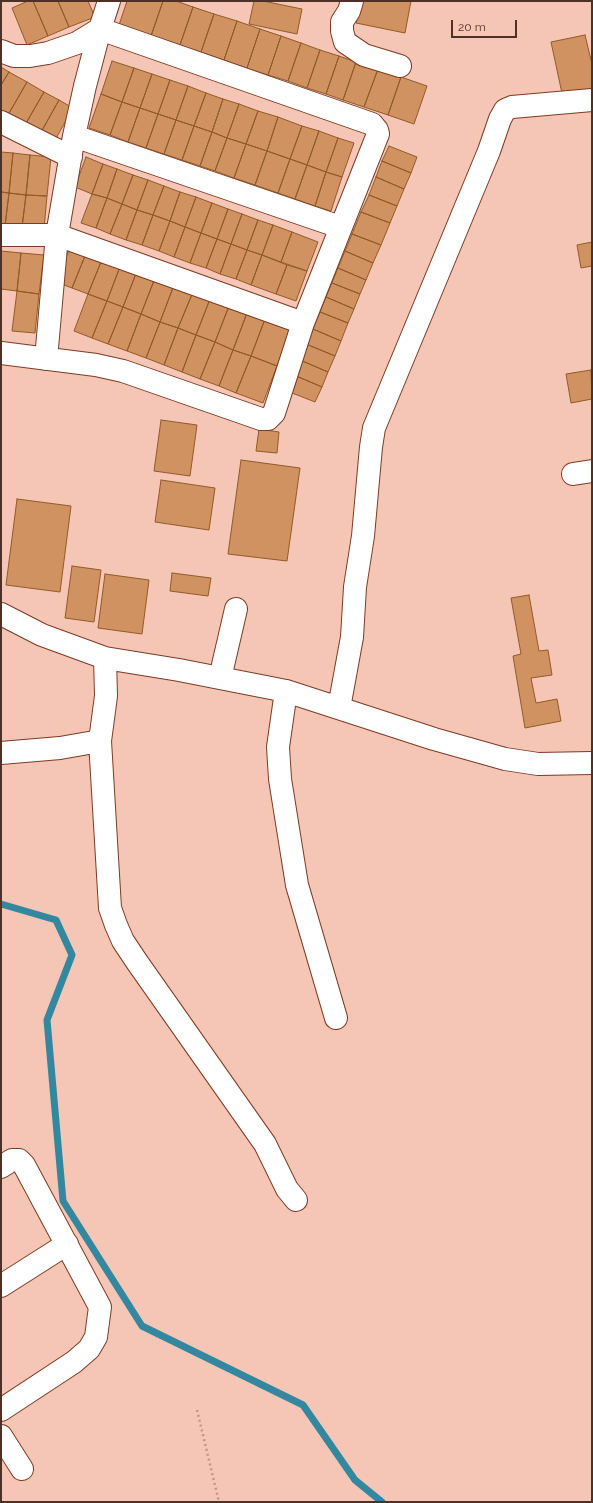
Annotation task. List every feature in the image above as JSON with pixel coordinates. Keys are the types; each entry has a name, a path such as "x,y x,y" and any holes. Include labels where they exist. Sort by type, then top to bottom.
{"street":[{"path":"46,358 58,235 72,146 85,86 109,1"},
{"path":"352,1 349,11 342,22 342,31 345,42 364,55 400,66"},
{"path":"1,51 14,56 30,56 48,53 77,42 100,29 372,124 375,126 378,134 303,323 274,412 268,419 265,420 123,371 96,365 1,353"},
{"path":"340,708 352,637 355,588 363,536 374,428 489,151 500,119 505,110 512,107 592,100"},
{"path":"1,122 72,146 340,227"},
{"path":"1,235 58,235 303,323"},
{"path":"220,678 236,609"},
{"path":"1,614 42,635 105,658 286,691 434,739 505,759 538,764 592,763"},
{"path":"105,658 106,696 100,741 110,908 123,941 265,1144 287,1189 296,1200"},
{"path":"286,691 278,747 280,779 296,885 336,1018"},
{"path":"1,753 60,748 100,741"},
{"path":"1,1167 12,1160 19,1160 24,1165 100,1306 96,1337 89,1349 74,1362 1,1410"},
{"path":"1,1286 67,1244"},
{"path":"1,1436 22,1469"}],"path":[{"path":"197,1410 219,1502"}],"building":[{"path":"28,1 33,1 48,36 27,45 12,8"},
{"path":"33,1 58,1 69,27 48,36"},
{"path":"58,1 88,1 95,17 69,27"},
{"path":"127,1 163,1 151,36 119,25"},
{"path":"163,1 176,1 193,7 180,45 151,36"},
{"path":"254,1 263,1 302,9 297,34 249,24"},
{"path":"360,1 411,1 405,33 356,23"},
{"path":"193,7 214,14 201,52 180,45"},
{"path":"214,14 237,21 224,60 201,52"},
{"path":"237,21 260,29 247,68 224,60"},
{"path":"260,29 281,36 268,75 247,68"},
{"path":"585,35 592,64 592,94 563,98 551,42"},
{"path":"281,36 301,43 288,81 268,75"},
{"path":"301,43 320,50 307,88 288,81"},
{"path":"320,50 339,56 326,94 307,88"},
{"path":"339,56 356,62 343,100 326,94"},
{"path":"112,61 134,68 122,102 101,94"},
{"path":"356,62 378,69 364,107 343,100"},
{"path":"1,67 9,72 1,85"},
{"path":"134,68 152,74 140,108 122,102"},
{"path":"378,69 401,77 388,115 364,107"},
{"path":"9,72 27,82 8,115 1,112 1,85"},
{"path":"152,74 170,80 158,114 140,108"},
{"path":"401,77 427,86 414,124 388,115"},
{"path":"170,80 188,86 176,120 158,114"},
{"path":"27,82 44,92 25,125 8,115"},
{"path":"188,86 206,93 194,126 176,120"},
{"path":"44,92 59,100 40,134 25,125"},
{"path":"206,93 223,99 212,132 194,126"},
{"path":"101,94 122,102 110,135 89,128"},
{"path":"223,99 239,104 227,138 212,132"},
{"path":"59,100 73,108 54,142 40,134"},
{"path":"122,102 140,108 128,142 110,135"},
{"path":"239,104 258,111 246,144 227,138"},
{"path":"140,108 158,114 146,148 128,142"},
{"path":"258,111 278,117 267,151 246,144"},
{"path":"158,114 176,120 164,154 146,148"},
{"path":"278,117 302,126 290,159 267,151"},
{"path":"176,120 194,126 182,160 164,154"},
{"path":"194,126 212,132 200,166 182,160"},
{"path":"302,126 319,131 307,165 290,159"},
{"path":"319,131 338,138 326,172 307,165"},
{"path":"212,132 227,138 215,171 200,166"},
{"path":"227,138 246,144 234,178 215,171"},
{"path":"338,138 354,143 342,177 326,172"},
{"path":"246,144 267,151 255,185 234,178"},
{"path":"389,146 417,157 411,173 382,161"},
{"path":"267,151 290,159 278,193 255,185"},
{"path":"1,152 13,153 9,193 1,192"},
{"path":"13,153 30,155 26,195 9,193"},
{"path":"30,155 51,157 47,196 26,195"},
{"path":"86,157 103,164 92,194 75,187"},
{"path":"290,159 307,165 295,199 278,193"},
{"path":"382,161 411,173 404,189 376,177"},
{"path":"103,164 117,169 107,198 92,194"},
{"path":"307,165 326,172 315,206 295,199"},
{"path":"117,169 133,175 122,204 107,198"},
{"path":"326,172 342,177 331,211 315,206"},
{"path":"133,175 148,180 137,210 122,204"},
{"path":"376,177 404,189 397,206 369,195"},
{"path":"148,180 164,186 153,215 137,210"},
{"path":"164,186 180,192 170,221 153,215"},
{"path":"1,192 9,193 5,226 1,225"},
{"path":"180,192 196,197 185,227 170,221"},
{"path":"9,193 26,195 22,227 5,226"},
{"path":"92,194 107,198 96,228 81,223"},
{"path":"26,195 47,196 44,229 22,227"},
{"path":"369,195 397,206 390,223 361,212"},
{"path":"196,197 212,203 201,233 185,227"},
{"path":"107,198 122,204 110,234 96,228"},
{"path":"212,203 228,209 217,239 201,233"},
{"path":"122,204 137,210 126,240 110,234"},
{"path":"228,209 242,214 231,244 217,239"},
{"path":"137,210 153,215 142,245 126,240"},
{"path":"361,212 390,223 381,245 352,234"},
{"path":"242,214 258,220 247,250 231,244"},
{"path":"153,215 170,221 159,251 142,245"},
{"path":"258,220 273,225 262,255 247,250"},
{"path":"170,221 185,227 174,257 159,251"},
{"path":"273,225 292,232 281,262 262,255"},
{"path":"185,227 201,233 190,263 174,257"},
{"path":"292,232 318,242 307,271 281,262"},
{"path":"201,233 217,239 206,268 190,263"},
{"path":"352,234 381,245 373,263 345,251"},
{"path":"217,239 231,244 220,274 206,268"},
{"path":"592,242 592,266 581,268 577,245"},
{"path":"231,244 247,250 236,279 220,274"},
{"path":"71,245 87,251 72,288 56,282"},
{"path":"247,250 262,255 251,285 236,279"},
{"path":"1,251 21,253 17,291 1,289"},
{"path":"87,251 103,257 88,294 72,288"},
{"path":"345,251 373,263 366,280 338,268"},
{"path":"21,253 44,255 39,294 17,291"},
{"path":"262,255 287,265 276,294 251,285"},
{"path":"103,257 121,264 107,301 88,294"},
{"path":"121,264 137,271 123,307 107,301"},
{"path":"287,265 307,271 296,301 276,294"},
{"path":"338,268 366,280 360,294 332,283"},
{"path":"137,271 155,278 141,314 123,307"},
{"path":"155,278 174,285 160,322 141,314"},
{"path":"332,283 360,294 354,309 326,297"},
{"path":"174,285 193,292 178,328 160,322"},
{"path":"17,291 39,294 35,333 12,331"},
{"path":"193,292 210,299 196,335 178,328"},
{"path":"88,294 107,301 92,338 74,331"},
{"path":"326,297 354,309 348,323 320,312"},
{"path":"210,299 229,306 215,342 196,335"},
{"path":"107,301 123,307 108,344 92,338"},
{"path":"229,306 247,313 233,350 215,342"},
{"path":"123,307 141,314 127,351 108,344"},
{"path":"320,312 348,323 341,341 313,329"},
{"path":"247,313 265,319 251,356 233,350"},
{"path":"141,314 160,322 146,358 127,351"},
{"path":"265,319 291,330 277,366 251,356"},
{"path":"160,322 178,328 164,365 146,358"},
{"path":"178,328 196,335 182,372 164,365"},
{"path":"313,329 341,341 335,356 306,344"},
{"path":"196,335 215,342 200,379 182,372"},
{"path":"215,342 233,350 219,386 200,379"},
{"path":"306,344 335,356 328,372 300,360"},
{"path":"233,350 251,356 236,393 219,386"},
{"path":"251,356 277,366 263,403 236,393"},
{"path":"300,360 328,372 322,387 294,375"},
{"path":"591,370 592,399 571,403 566,374"},
{"path":"294,375 322,387 315,402 287,391"},
{"path":"161,420 197,425 190,476 154,471"},
{"path":"259,429 279,432 277,453 256,451"},
{"path":"241,460 300,468 287,561 228,554"},
{"path":"161,480 215,488 209,530 155,522"},
{"path":"17,499 71,506 60,592 6,585"},
{"path":"72,566 101,570 94,622 65,618"},
{"path":"172,573 211,578 208,596 170,591"},
{"path":"105,574 149,580 142,634 98,628"},
{"path":"529,595 539,651 548,650 552,675 531,678 536,703 557,699 561,721 525,728 513,656 521,654 511,598"}],"waterway":[{"path":"1,904 56,920 72,955 47,1020 63,1201 142,1326 303,1405 355,1480 382,1502"}]}
